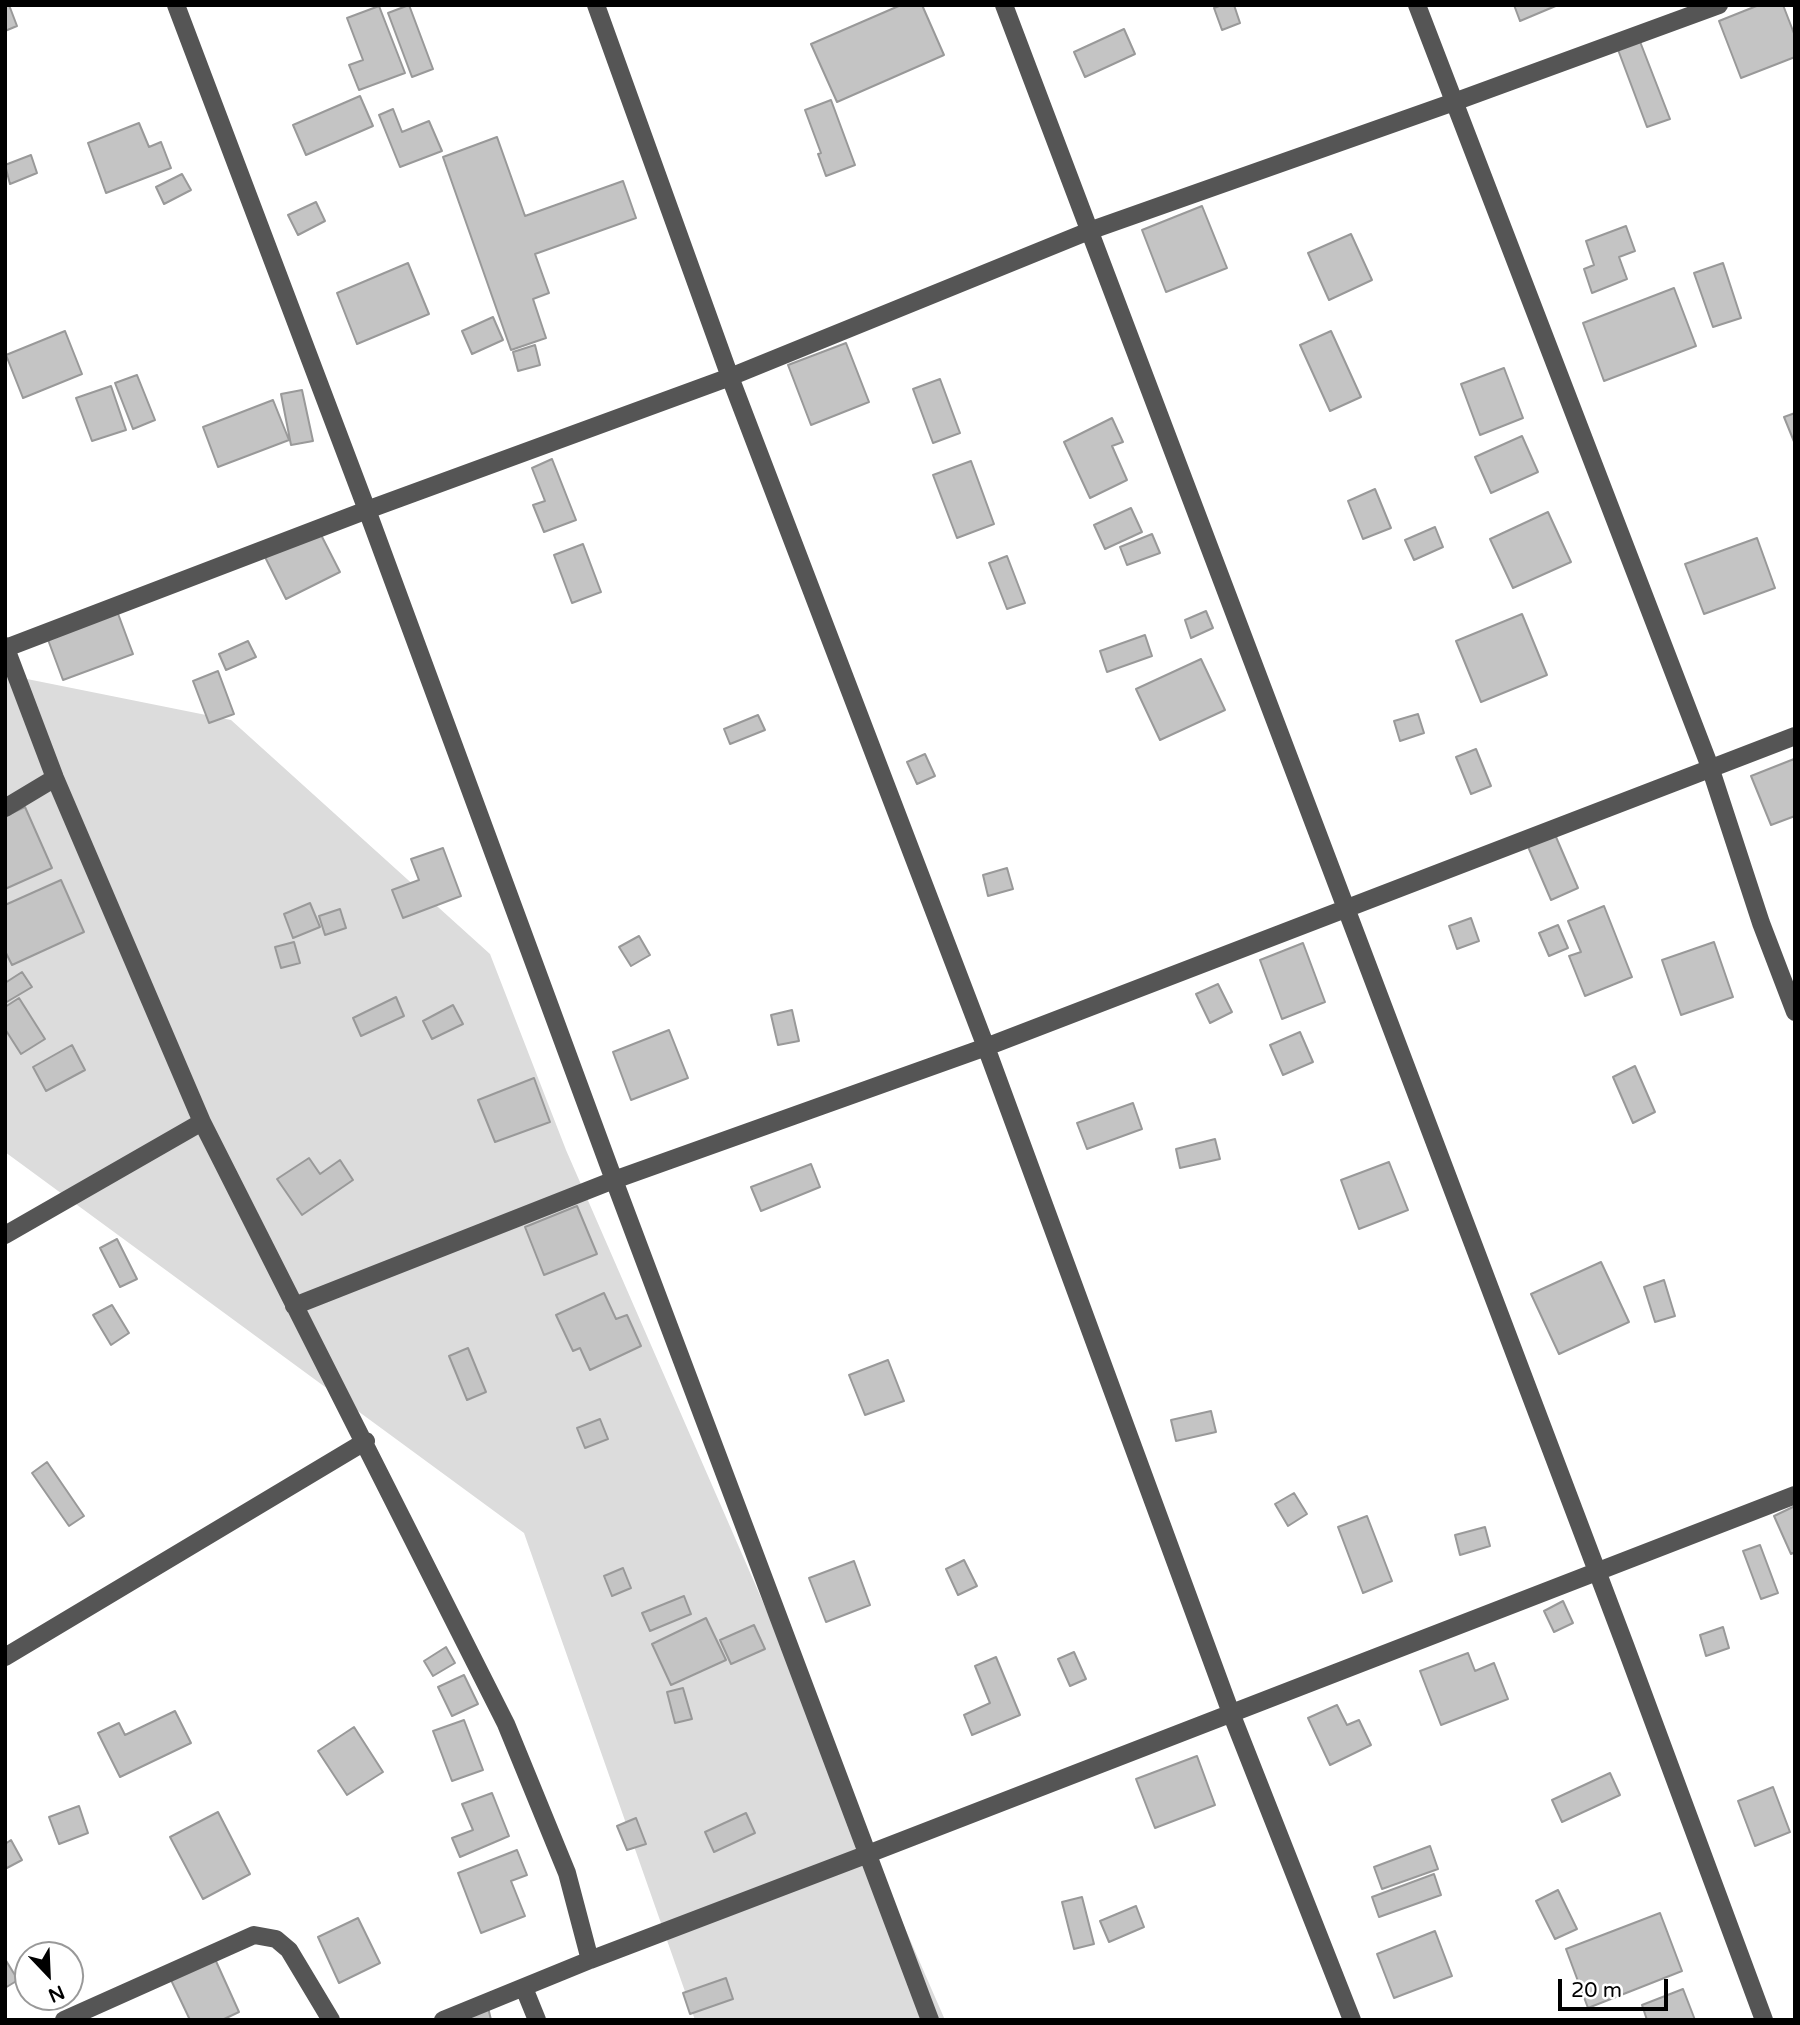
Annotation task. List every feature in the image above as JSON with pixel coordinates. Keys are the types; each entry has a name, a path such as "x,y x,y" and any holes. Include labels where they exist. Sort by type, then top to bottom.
{"street":[{"path":"176,5 930,2020"},
{"path":"596,5 730,377 986,1047 1231,1713 1352,2020"},
{"path":"1004,5 1764,2020"},
{"path":"1417,5 1710,767 1761,923 1795,1012"},
{"path":"590,1960 567,1873 506,1724 366,1441 294,1306 202,1122 55,778 6,647 367,510 730,377 1089,231 1718,5"},
{"path":"294,1306 614,1180 986,1047 1795,736"},
{"path":"5,808 55,778"},
{"path":"5,1235 202,1122"},
{"path":"5,1657 366,1441"},
{"path":"443,2020 590,1960 1795,1495"},
{"path":"64,2020 254,1936 276,1939 289,1950 331,2020"},
{"path":"524,1988 537,2020"}],"shaded area":[{"path":"5,647 17,677 231,720 490,954 566,1150 945,2020 695,2020 524,1533 5,1152"}],"building":[{"path":"5,5 9,5 17,26 5,31"},
{"path":"409,5 433,69 412,77 388,13"},
{"path":"901,5 922,5 944,55 837,102 811,44"},
{"path":"1234,5 1240,23 1222,30 1214,8"},
{"path":"1514,5 1558,5 1520,21"},
{"path":"1759,5 1783,5 1795,36 1795,57 1741,78 1719,21"},
{"path":"379,6 405,73 359,90 349,65 363,60 347,18"},
{"path":"1124,29 1135,54 1085,77 1074,52"},
{"path":"1639,39 1670,119 1647,127 1617,47"},
{"path":"360,96 373,126 306,155 293,125"},
{"path":"831,100 855,165 826,176 818,154 821,153 805,110"},
{"path":"393,109 402,132 429,121 442,151 400,167 379,115"},
{"path":"139,123 149,147 161,142 171,168 106,193 88,143"},
{"path":"497,137 525,216 623,181 636,218 535,254 549,293 533,299 546,338 511,350 443,157"},
{"path":"31,155 37,173 10,184 5,165"},
{"path":"182,174 191,190 164,204 156,187"},
{"path":"316,202 325,221 298,235 288,215"},
{"path":"1202,206 1227,268 1166,292 1142,230"},
{"path":"1626,226 1635,251 1619,257 1627,279 1592,293 1584,269 1594,265 1586,241"},
{"path":"1351,234 1372,280 1329,300 1308,253"},
{"path":"408,263 429,314 357,344 337,293"},
{"path":"1723,263 1741,318 1713,327 1694,273"},
{"path":"1674,288 1696,346 1604,381 1583,323"},
{"path":"493,317 503,340 472,354 462,331"},
{"path":"65,331 82,374 23,398 6,355"},
{"path":"1331,331 1361,397 1330,411 1300,345"},
{"path":"846,343 869,402 811,425 788,365"},
{"path":"535,345 540,365 518,371 513,352"},
{"path":"1504,368 1523,418 1480,435 1461,384"},
{"path":"137,375 155,420 133,429 115,383"},
{"path":"940,379 960,433 933,443 913,389"},
{"path":"111,386 126,430 92,441 76,398"},
{"path":"302,390 313,441 291,445 281,394"},
{"path":"273,400 289,440 218,467 203,427"},
{"path":"1795,413 1795,444 1784,417"},
{"path":"1112,418 1123,442 1112,446 1127,480 1090,498 1064,442"},
{"path":"1522,436 1538,472 1491,493 1475,457"},
{"path":"552,459 576,520 544,532 533,505 545,501 532,468"},
{"path":"971,461 994,524 957,538 933,475"},
{"path":"1375,489 1391,528 1363,539 1348,501"},
{"path":"1131,508 1142,532 1105,549 1094,525"},
{"path":"1548,512 1571,562 1513,588 1490,539"},
{"path":"1435,527 1443,547 1414,560 1405,540"},
{"path":"318,529 340,572 286,599 264,555"},
{"path":"1152,534 1160,553 1127,565 1120,547"},
{"path":"1757,538 1775,588 1704,614 1685,564"},
{"path":"583,544 601,592 572,603 554,555"},
{"path":"1007,556 1025,603 1007,609 989,563"},
{"path":"117,611 133,654 63,680 47,637"},
{"path":"1206,611 1213,628 1191,638 1185,620"},
{"path":"1522,614 1547,675 1481,702 1456,641"},
{"path":"1145,635 1152,656 1107,672 1100,651"},
{"path":"248,641 256,657 226,670 219,654"},
{"path":"1201,659 1225,710 1160,740 1136,689"},
{"path":"218,671 234,714 209,723 193,681"},
{"path":"1418,714 1424,733 1400,741 1394,721"},
{"path":"758,715 765,730 730,744 724,729"},
{"path":"1476,749 1491,786 1471,794 1456,757"},
{"path":"925,754 935,776 917,784 907,762"},
{"path":"1794,759 1795,816 1771,825 1751,776"},
{"path":"25,807 52,868 5,889 5,816"},
{"path":"1553,830 1578,888 1551,900 1526,842"},
{"path":"443,848 461,896 403,918 392,890 419,880 411,859"},
{"path":"1007,868 1013,889 988,896 983,875"},
{"path":"61,880 84,932 12,965 5,951 5,905"},
{"path":"310,903 320,927 293,938 284,914"},
{"path":"1604,906 1632,977 1585,996 1569,956 1581,952 1568,921"},
{"path":"340,909 346,928 325,935 319,916"},
{"path":"1471,918 1479,941 1457,949 1449,926"},
{"path":"1558,925 1568,948 1549,956 1539,933"},
{"path":"639,936 650,955 631,966 619,947"},
{"path":"294,942 300,963 281,968 275,947"},
{"path":"1714,942 1733,997 1681,1015 1662,960"},
{"path":"1303,943 1325,1002 1282,1019 1260,960"},
{"path":"22,972 32,987 5,1003 5,983"},
{"path":"1218,984 1232,1012 1210,1023 1196,994"},
{"path":"396,997 404,1016 361,1036 353,1018"},
{"path":"19,998 45,1039 21,1054 5,1029 5,1007"},
{"path":"453,1005 463,1024 432,1039 423,1021"},
{"path":"792,1010 799,1041 778,1045 771,1015"},
{"path":"669,1030 688,1078 631,1100 613,1052"},
{"path":"1300,1032 1313,1062 1283,1075 1270,1045"},
{"path":"72,1045 85,1070 46,1091 33,1067"},
{"path":"1635,1066 1655,1112 1633,1123 1613,1077"},
{"path":"534,1078 550,1122 495,1142 478,1100"},
{"path":"1133,1103 1142,1129 1087,1149 1077,1123"},
{"path":"1215,1139 1220,1159 1180,1168 1176,1149"},
{"path":"309,1158 320,1174 340,1160 353,1180 302,1215 277,1179"},
{"path":"1389,1162 1408,1210 1359,1229 1341,1180"},
{"path":"811,1164 820,1187 761,1211 751,1187"},
{"path":"577,1206 597,1254 544,1275 525,1227"},
{"path":"117,1239 137,1279 120,1287 100,1248"},
{"path":"1601,1262 1629,1322 1559,1354 1531,1294"},
{"path":"1664,1280 1675,1316 1655,1322 1644,1287"},
{"path":"604,1293 616,1319 627,1315 641,1346 590,1370 580,1348 573,1351 556,1315"},
{"path":"112,1305 129,1333 111,1345 93,1315"},
{"path":"468,1348 486,1392 467,1400 449,1356"},
{"path":"888,1360 904,1401 865,1415 849,1375"},
{"path":"1211,1411 1216,1432 1176,1441 1171,1420"},
{"path":"600,1419 608,1439 585,1448 577,1428"},
{"path":"47,1462 84,1516 69,1526 32,1473"},
{"path":"1294,1493 1307,1514 1288,1526 1275,1504"},
{"path":"1795,1506 1795,1552 1791,1554 1774,1516"},
{"path":"1367,1516 1392,1581 1363,1593 1338,1527"},
{"path":"1485,1527 1490,1546 1460,1555 1455,1535"},
{"path":"1760,1545 1778,1593 1761,1599 1743,1551"},
{"path":"964,1560 977,1586 958,1595 946,1569"},
{"path":"854,1561 870,1605 826,1622 809,1578"},
{"path":"623,1568 631,1588 612,1596 604,1576"},
{"path":"684,1596 691,1614 650,1631 642,1613"},
{"path":"1563,1601 1573,1623 1554,1632 1544,1611"},
{"path":"706,1618 726,1660 671,1685 652,1644"},
{"path":"754,1625 765,1649 731,1664 720,1640"},
{"path":"1723,1627 1729,1648 1706,1656 1700,1635"},
{"path":"446,1647 455,1663 433,1676 424,1661"},
{"path":"1074,1652 1086,1679 1070,1686 1058,1659"},
{"path":"1468,1653 1475,1671 1494,1663 1508,1699 1441,1725 1420,1671"},
{"path":"996,1657 1020,1715 972,1735 964,1715 990,1703 975,1666"},
{"path":"464,1675 478,1704 452,1716 438,1687"},
{"path":"683,1688 692,1719 675,1723 667,1692"},
{"path":"1337,1705 1347,1725 1359,1720 1371,1745 1330,1765 1308,1718"},
{"path":"175,1711 191,1743 120,1777 98,1733 119,1723 125,1735"},
{"path":"464,1720 483,1770 452,1781 433,1731"},
{"path":"354,1727 383,1772 347,1795 318,1751"},
{"path":"1197,1756 1215,1805 1155,1828 1136,1779"},
{"path":"1610,1773 1620,1795 1562,1822 1552,1800"},
{"path":"1773,1787 1790,1832 1755,1846 1738,1801"},
{"path":"492,1793 509,1836 460,1857 452,1838 473,1830 462,1804"},
{"path":"79,1806 88,1833 59,1844 49,1817"},
{"path":"218,1812 250,1874 203,1899 170,1837"},
{"path":"746,1813 755,1833 714,1852 705,1832"},
{"path":"636,1818 646,1844 627,1850 617,1826"},
{"path":"11,1840 22,1860 5,1869 5,1844"},
{"path":"1430,1846 1438,1869 1382,1889 1374,1867"},
{"path":"517,1850 527,1875 511,1881 525,1916 481,1933 458,1873"},
{"path":"1434,1874 1441,1895 1379,1917 1372,1897"},
{"path":"1558,1890 1577,1929 1555,1939 1536,1901"},
{"path":"1082,1897 1094,1944 1074,1949 1062,1902"},
{"path":"1136,1906 1144,1927 1109,1942 1100,1921"},
{"path":"1660,1913 1682,1971 1588,2008 1566,1949"},
{"path":"358,1918 380,1963 339,1983 318,1937"},
{"path":"1435,1931 1452,1976 1394,1998 1377,1954"},
{"path":"5,1959 14,1974 14,1982 5,1988"},
{"path":"215,1959 239,2012 222,2020 190,2020 171,1980"},
{"path":"726,1978 733,1999 690,2014 683,1993"},
{"path":"1683,1989 1695,2020 1647,2020 1642,2005"},
{"path":"487,2003 491,2020 455,2020"}]}
